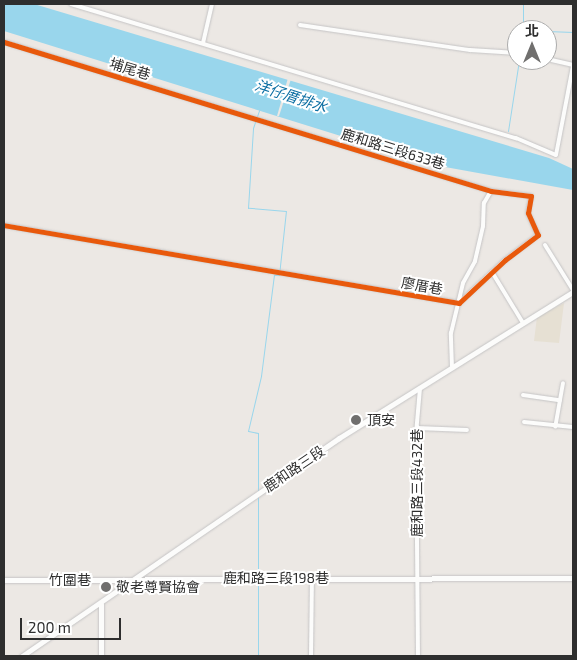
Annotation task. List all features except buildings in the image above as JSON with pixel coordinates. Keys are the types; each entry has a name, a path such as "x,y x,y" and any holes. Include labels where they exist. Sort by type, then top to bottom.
{"main road":[{"name":"鹿和路三段","path":"22,656 136,580 174,550 339,438 573,291"},
{"name":"鹿和路三段198巷","path":"136,580 417,578"},
{"path":"417,578 573,578"},
{"name":"竹圍巷","path":"4,580 136,580"},
{"path":"101,604 101,656"}],"street":[{"path":"71,4 516,138 556,155 573,65 557,61"},
{"path":"203,43 212,4"},
{"path":"300,25 470,50 507,53"},
{"name":"埔尾巷","path":"4,42 251,117"},
{"name":"鹿和路三段633巷","path":"251,117 491,191 531,196 528,213 538,235 492,272"},
{"path":"452,368 450,333 463,283 475,261 483,226 484,203 491,191"},
{"name":"廖厝巷","path":"4,225 459,303"},
{"path":"545,245 573,291"},
{"path":"459,303 492,272 523,323"},
{"path":"555,427 563,383"},
{"name":"鹿和路三段432巷","path":"418,656 417,428 420,388"},
{"path":"523,395 560,400"},
{"path":"524,422 573,428"},
{"path":"417,428 467,430"},
{"path":"312,578 312,656"}],"shaded area":[{"path":"564,303 559,343 534,341 537,317"}],"water":[{"name":"洋仔厝排水","path":"4,4 34,4 549,158 573,169 573,190 434,165 4,31"}],"pier":[{"path":"288,78 291,79 279,116 277,116"}],"waterway":[{"path":"523,4 523,20"},
{"path":"557,31 573,32"},
{"path":"508,131 517,70"},
{"path":"258,491 258,433 248,431 261,376 274,275 279,275 286,211 248,208 253,128 260,108"},
{"path":"258,497 258,578"},
{"path":"258,582 258,656"}],"cycle path":[{"path":"4,42 491,191 531,196 528,213 538,235 505,260 459,303 4,225"}],"place":[{"name":"頂安","path":"356,420"},
{"name":"敬老尊賢協會","path":"106,587"}]}
